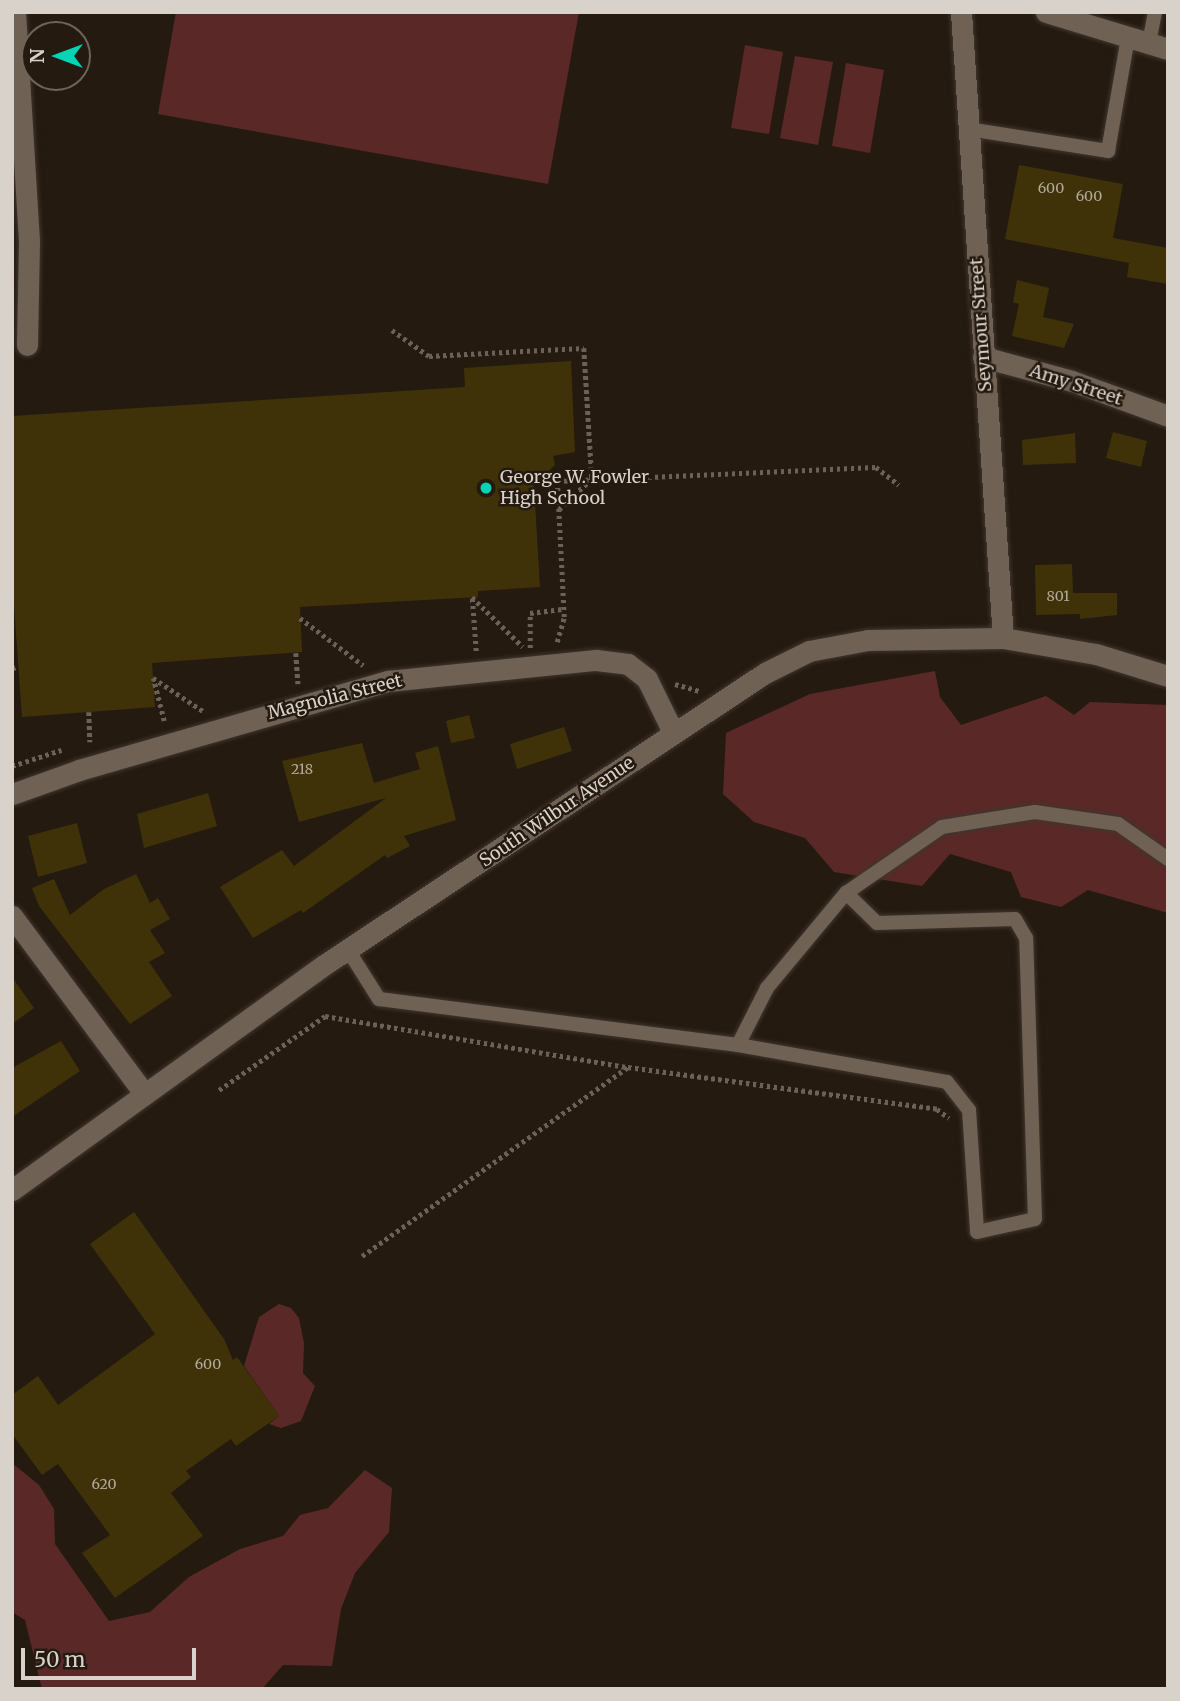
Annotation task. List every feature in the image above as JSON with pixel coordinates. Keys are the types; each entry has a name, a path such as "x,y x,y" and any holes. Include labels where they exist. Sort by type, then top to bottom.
{"street":[{"path":"15,12 29,241 27,345"},
{"name":"Seymour Street","path":"961,12 1003,638"},
{"path":"1046,12 1158,46"},
{"name":"Amy Street","path":"983,357 1072,381 1168,416"},
{"name":"South Wilbur Avenue","path":"12,1189 348,950 673,732 765,673 809,651 868,640 1003,638 1096,654 1168,676"},
{"name":"Magnolia Street","path":"12,794 79,770 388,681 596,660 628,664 647,679 673,732"},
{"path":"12,916 144,1093"}],"lane":[{"path":"1156,12 1158,46"},
{"path":"968,129 1108,151 1128,37"},
{"path":"738,1045 767,988 846,893 942,827 1035,812 1118,824 1168,859"},
{"path":"348,950 379,999 738,1045 947,1082 969,1110 977,1232 1035,1219 1026,938 1015,919 877,923 846,893"}],"path":[{"path":"392,330 429,356 584,348 592,479"},
{"path":"547,473 557,481 876,467 899,485"},
{"path":"559,510 592,479"},
{"path":"556,647 564,609 557,481"},
{"path":"475,651 472,597 528,649 530,612 564,609"},
{"path":"300,618 363,665"},
{"path":"296,653 298,684"},
{"path":"164,722 153,678 203,711"},
{"path":"89,712 90,742"},
{"path":"219,1090 326,1016 628,1067 937,1109 949,1118"},
{"path":"362,1256 628,1067"}],"shaded area":[{"path":"176,12 579,12 548,184 158,114"},
{"path":"745,45 783,52 769,134 731,128"},
{"path":"795,56 833,62 818,145 780,138"},
{"path":"846,63 884,70 870,153 832,146"},
{"path":"935,671 940,697 961,725 1046,696 1074,715 1090,702 1168,705 1168,913 1088,890 1061,907 1021,897 1011,872 950,854 922,886 834,872 805,838 754,822 723,794 726,733 810,694"},
{"path":"279,1304 291,1308 299,1318 304,1343 303,1373 315,1386 301,1421 281,1428 269,1424 279,1416 244,1366 259,1317"},
{"path":"12,1463 39,1485 54,1509 55,1544 109,1621 150,1612 189,1577 240,1549 283,1536 300,1515 328,1508 365,1470 392,1488 389,1532 355,1573 341,1609 332,1666 283,1665 262,1689 42,1689 25,1620 12,1612"}],"building":[{"path":"1019,165 1123,184 1113,238 1168,248 1168,284 1127,277 1129,263 1005,239"},
{"path":"1017,280 1049,288 1043,317 1074,324 1064,348 1012,336 1019,304 1013,302"},
{"path":"571,361 575,452 553,456 555,465 534,485 540,587 478,591 478,597 300,607 302,652 152,663 155,707 22,717 12,577 12,416 465,387 464,368"},
{"path":"1113,432 1147,441 1141,467 1106,458"},
{"path":"1075,433 1076,463 1023,465 1022,440"},
{"path":"1072,564 1073,593 1117,593 1117,615 1080,619 1080,614 1036,615 1035,565"},
{"path":"469,715 475,738 451,743 446,721"},
{"path":"564,727 572,751 517,769 510,744"},
{"path":"362,743 374,783 420,769 415,753 438,746 456,820 404,836 410,846 387,858 385,855 303,913 301,910 253,938 220,887 282,850 294,866 386,798 299,822 282,761"},
{"path":"208,793 217,826 144,848 137,814"},
{"path":"77,823 87,863 38,877 28,836"},
{"path":"136,874 150,903 158,898 170,919 150,930 165,953 149,962 172,996 130,1024 39,906 32,888 54,879 70,915 104,889"},
{"path":"12,977 34,1008 12,1024"},
{"path":"61,1041 80,1071 12,1117 12,1068"},
{"path":"134,1212 224,1339 233,1360 237,1357 279,1416 236,1446 231,1439 186,1471 191,1477 171,1493 203,1536 115,1598 82,1553 110,1535 58,1464 42,1475 12,1434 12,1395 38,1376 58,1405 155,1334 90,1244"}],"place":[{"name":"George W. Fowler High School","path":"486,488"}]}
